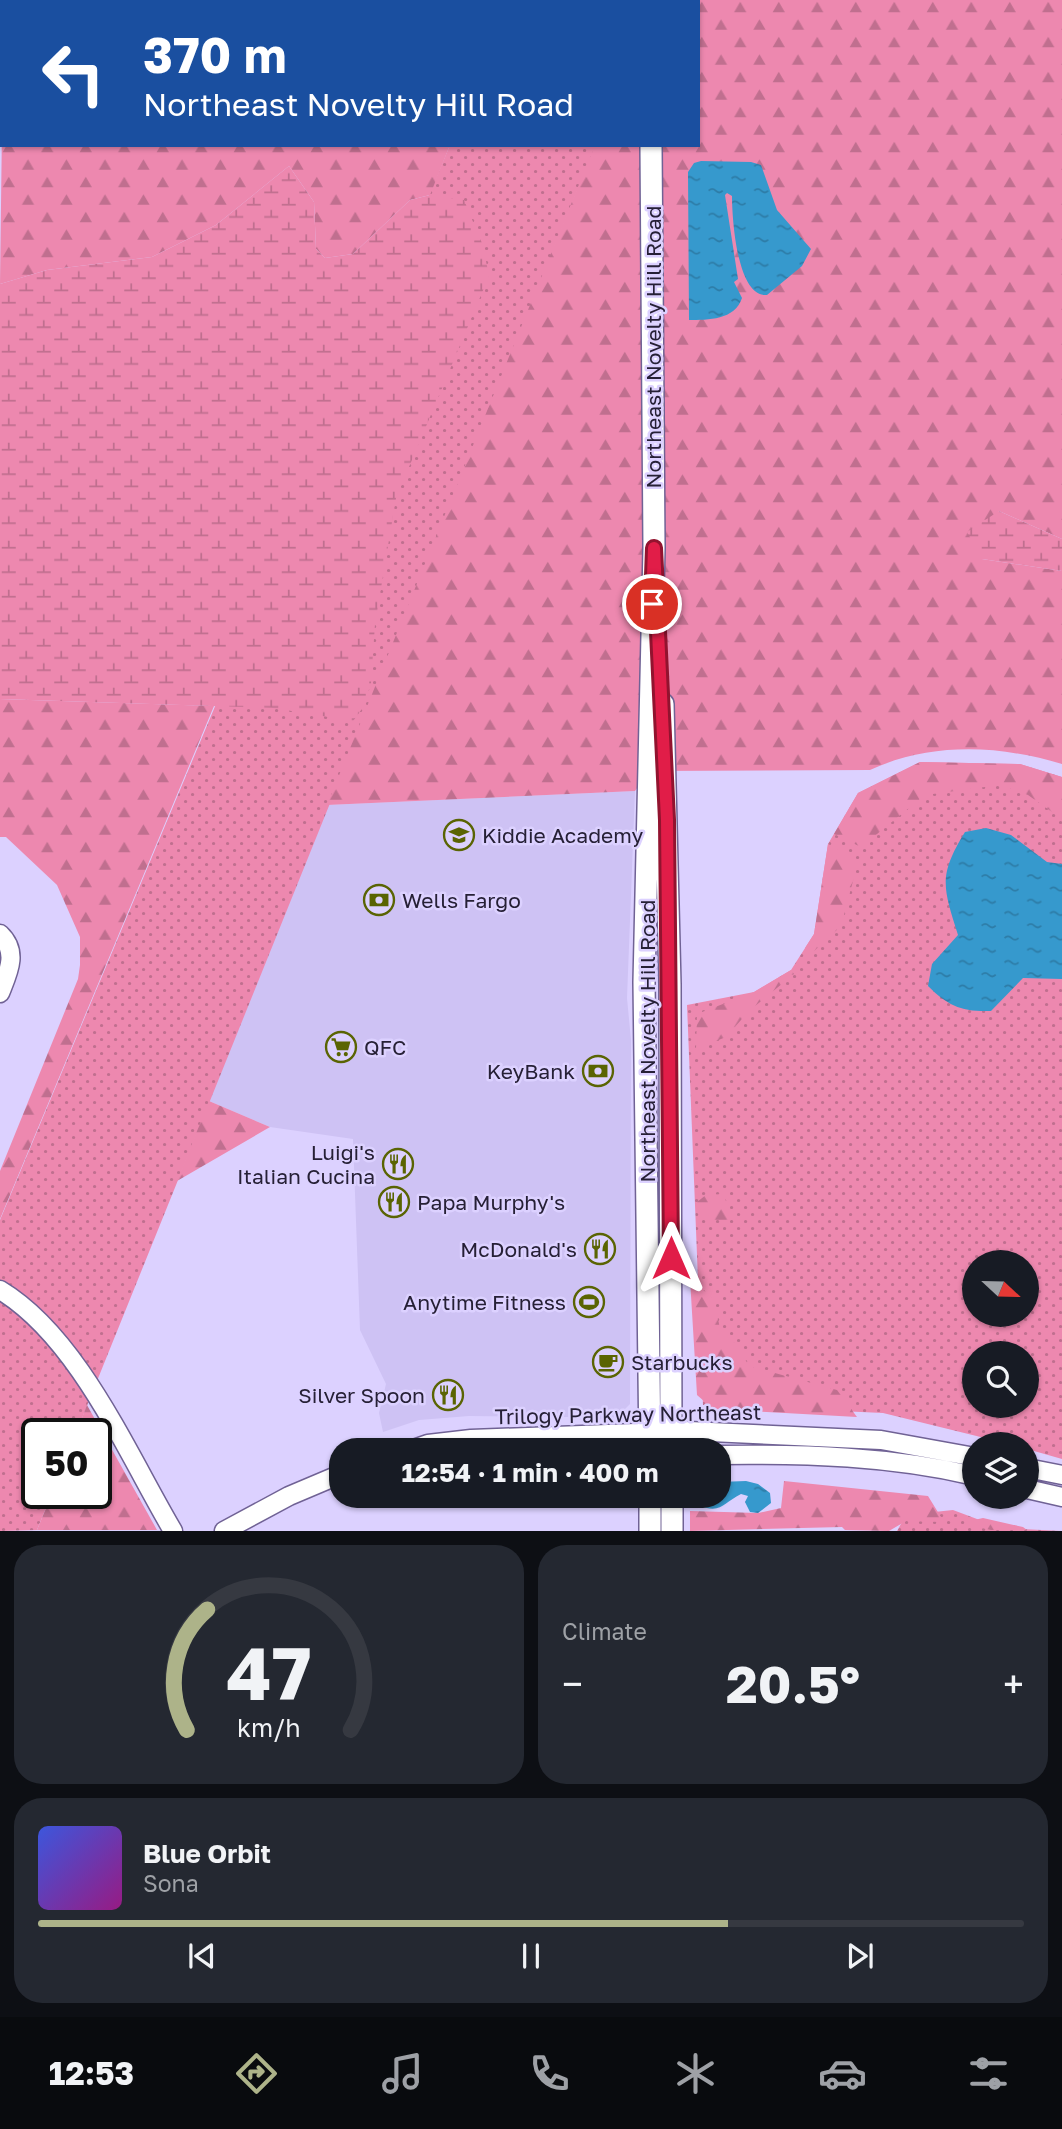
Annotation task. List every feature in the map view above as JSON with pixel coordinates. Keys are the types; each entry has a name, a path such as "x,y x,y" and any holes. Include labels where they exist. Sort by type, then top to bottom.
{"main road":[{"name":"Northeast Novelty Hill Road","path":"651,147 654,548 667,820 660,1438"},
{"path":"650,1508 650,1531"},
{"path":"672,1508 672,1531"}],"street":[{"path":"0,993 12,961 4,938"},
{"path":"0,1290 37,1316 61,1343 92,1390 173,1531"},
{"name":"Trilogy Parkway Northeast","path":"731,1440 845,1437 962,1455"},
{"name":"Trilogy Parkway Northeast","path":"731,1455 815,1454 882,1459 962,1474"},
{"path":"1039,1470 1062,1475"},
{"path":"224,1531 289,1496 329,1479"},
{"path":"1039,1492 1062,1497"}],"shaded area":[{"path":"635,791 627,998 631,1040 630,1404 617,1417 588,1421 568,1417 469,1416 419,1420 383,1432 379,1413 386,1384 360,1330 353,1139 270,1127 209,1101 327,805"}],"green space":[{"path":"700,0 1062,0 1062,539 999,511 982,559 1062,571 1062,764 1014,753 965,749 917,755 870,770 649,771 635,791 327,805 594,147 700,147"},
{"path":"2,147 449,147 430,195 410,200 353,254 325,258 316,249 314,202 289,166 216,225 152,257 47,270 0,284"},
{"path":"449,147 611,147 577,191 82,1418 21,1418 21,1509 46,1509 37,1530 0,1531 0,1220"},
{"path":"289,166 314,202 316,249 325,258 353,254 410,200 430,195 464,200 483,246 489,276 396,498 375,624 371,683 364,706 351,724 335,718 273,708 0,699 0,284 47,270 152,257 216,225"},
{"path":"999,511 1062,539 1062,571 982,559 967,532"},
{"path":"0,699 214,706 0,1219 0,1171 78,979 80,937 57,885 6,837 0,837"},
{"path":"920,762 1020,764 1062,777 1062,1459 1039,1452 1039,1432 962,1432 883,1413 703,1405 687,1005 754,992 791,970 814,934 828,844 858,793"},
{"path":"920,762 1020,764 1062,777 1062,819 1028,795 1000,785 925,795 861,847 834,834 858,793"},
{"path":"828,844 849,855 857,866 841,926 811,954 805,948 814,934"},
{"path":"791,970 794,974 749,1011 726,1037 696,1049 697,1014 754,992"},
{"path":"209,1101 270,1127 177,1181"},
{"path":"724,1194 731,1220 707,1220 697,1202 706,1195"},
{"path":"690,1279 714,1299 720,1329 737,1345 749,1366 837,1390 857,1417 713,1409 697,1395"},
{"path":"87,1405 94,1418 82,1418"},
{"path":"112,1450 157,1530 37,1530 46,1509 112,1509"},
{"path":"784,1481 928,1496 944,1522 906,1521 889,1531 845,1530 842,1527 690,1531 690,1511 758,1513 781,1508"},
{"path":"953,1510 1001,1528 1062,1531 897,1531 906,1515"},
{"path":"983,1518 1027,1530 991,1530 973,1526 974,1520"}],"water":[{"path":"751,162 761,165 777,210 811,249 802,266 767,295 757,293 749,284 738,255 732,196 727,193 725,195 738,279 734,282 742,298 727,315 689,320 688,172 694,163"},
{"path":"986,828 1011,835 1047,862 1062,864 1062,979 1023,978 991,1011 981,1011 956,1006 928,986 932,964 958,935 947,893 950,860 965,832"},
{"path":"731,1482 758,1484 770,1493 771,1503 758,1513 750,1512 745,1502 748,1496 741,1494 731,1500"}],"place":[{"name":"Kiddie Academy","path":"459,835"},
{"name":"Wells Fargo","path":"379,900"},
{"name":"QFC","path":"341,1047"},
{"name":"KeyBank","path":"598,1071"},
{"name":"Luigi's Italian Cucina","path":"398,1164"},
{"name":"Papa Murphy's","path":"394,1202"},
{"name":"McDonald's","path":"600,1249"},
{"name":"Anytime Fitness","path":"589,1302"},
{"name":"Starbucks","path":"608,1362"},
{"name":"Silver Spoon","path":"448,1395"}],"route":[{"path":"652,604 654,548 661,637 667,820 671,1258"}]}
